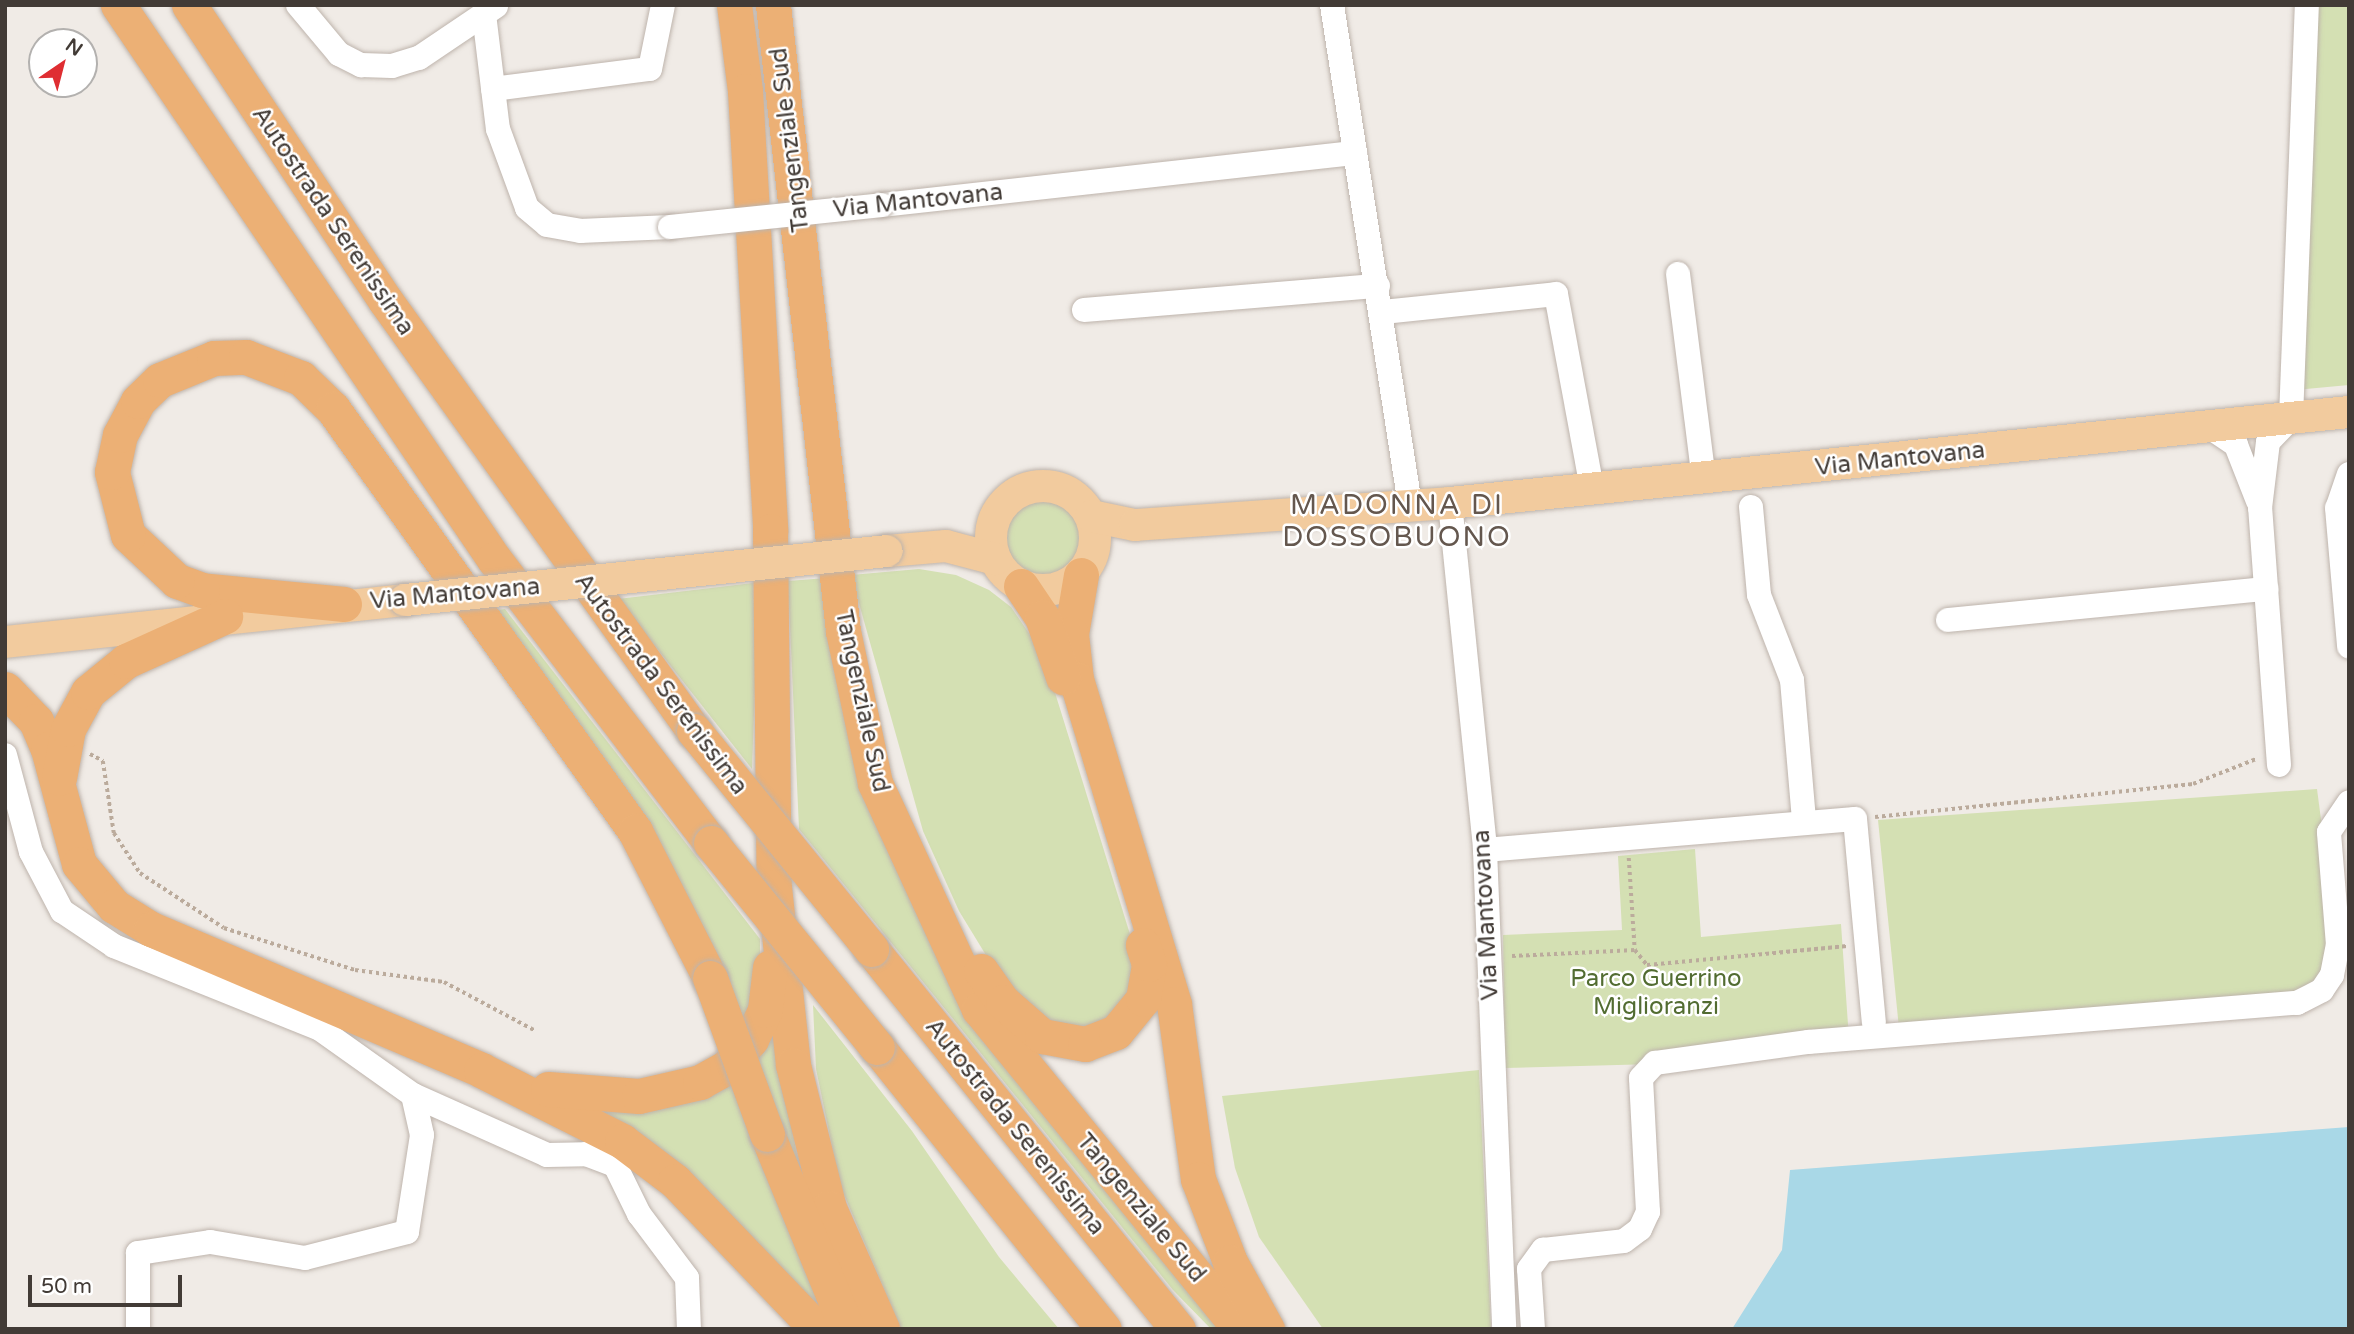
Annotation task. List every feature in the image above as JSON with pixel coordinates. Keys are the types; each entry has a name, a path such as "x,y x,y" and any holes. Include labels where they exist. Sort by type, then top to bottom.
{"highway":[{"path":"118,5 494,559 711,843 1104,1329"},
{"name":"Autostrada Serenissima","path":"189,5 425,357 694,731 1178,1329"},
{"name":"Tangenziale Sud","path":"734,5 745,91 770,531 774,887 793,1065 829,1208 882,1329"},
{"name":"Tangenziale Sud","path":"773,5 843,631 875,783 913,875 979,1009 1240,1329"},
{"path":"344,604 202,590 158,567 128,535 112,472 117,447 138,401 160,380 214,358 246,358 301,378 333,409 635,831 710,978 767,1134 847,1329"},
{"path":"1081,575 1071,634 1076,679 1174,1004 1199,1179 1230,1262 1267,1329"},
{"path":"913,875 1003,1002 1042,1037 1065,1043 1101,1040 1128,1022 1143,999 1149,964 1054,651 1021,586"},
{"path":"57,792 68,729 89,692 126,661 225,616"},
{"path":"5,689 36,722 79,864 114,906 151,929 481,1070 585,1120 676,1181 817,1329"},
{"path":"481,1070 593,1098 675,1089 727,1066 765,1010 774,887"}],"main road":[{"name":"Via Mantovana","path":"946,546 993,523 1006,501 1040,486 1064,491 1093,528 1450,503 2349,412"},
{"path":"993,523 995,559 1021,586 1059,588 1081,575 1093,528"},
{"name":"Via Mantovana","path":"5,642 225,616 946,546 995,559"}],"street":[{"name":"Via Mantovana","path":"298,5 320,37 361,65 419,58 490,10"},
{"path":"494,89 650,69 663,5"},
{"path":"1332,5 1383,312 1410,505"},
{"path":"2279,765 2260,508 2268,442 2291,418 2307,5"},
{"name":"Via Mantovana","path":"490,10 498,129 516,184 527,208 547,225 580,231 670,227 1355,153"},
{"path":"1678,274 1704,479"},
{"path":"1084,310 1378,286"},
{"path":"1383,312 1556,294 1592,488"},
{"path":"2208,426 2236,445 2260,508"},
{"path":"2349,474 2337,508 2349,646"},
{"name":"Via Mantovana","path":"1450,503 1485,850 1504,1329"},
{"path":"1751,507 1759,595 1792,680 1804,821"},
{"path":"1948,620 2266,589"},
{"path":"5,755 31,852 62,911 114,946 320,1029 413,1096 547,1155 586,1154 615,1165 627,1178 639,1214 687,1278 689,1329"},
{"path":"1533,1329 1529,1269 1543,1250 1624,1241 1640,1229 1648,1212 1641,1078 1655,1063 1808,1042 2297,1003 2322,990 2332,975 2338,945 2329,832 2349,802"},
{"path":"1485,850 1804,821 1855,819 1874,1021"},
{"path":"138,1329 138,1253 211,1242 305,1258 407,1232 422,1135 413,1096"}],"path":[{"path":"86,751 103,761 114,833 140,873 223,928 355,970 444,982 534,1030"},
{"path":"1855,819 2193,784 2220,775"},
{"path":"1628,837 1634,950 1647,965 1867,944"},
{"path":"1489,957 1634,950"}],"green space":[{"path":"2308,5 2349,5 2349,385 2295,390"},
{"path":"1042,496 1058,499 1072,508 1081,522 1084,538 1081,554 1072,568 1058,577 1042,580 1026,577 1012,568 1003,554 1000,538 1003,522 1012,508 1026,499"},
{"path":"919,569 956,575 989,590 1011,607 1043,654 1138,960 1137,983 1103,1026 1060,1029 1003,983 959,911 923,831 851,575"},
{"path":"827,578 883,830 1225,1329 1211,1329 1173,1290 799,829 788,581"},
{"path":"753,583 756,655 752,769 618,599"},
{"path":"505,609 760,939 760,968 742,1027 489,611"},
{"path":"2317,789 2338,949 2312,993 1900,1038 1878,820"},
{"name":"Parco Guerrino Miglioranzi","path":"1695,849 1701,937 1841,924 1849,1039 1655,1064 1505,1068 1503,935 1622,930 1618,856"},
{"path":"813,1005 912,1131 999,1257 1059,1329 901,1329 840,1185 816,1069"},
{"path":"775,1022 796,1151 859,1329 753,1051"},
{"path":"1479,1070 1491,1329 1323,1329 1259,1237 1235,1168 1222,1096"},
{"path":"735,1074 837,1329 587,1109"}],"water":[{"path":"2349,1127 2349,1329 1732,1329 1782,1250 1790,1170"}],"district":[{"name":"MADONNA DI DOSSOBUONO","path":"1397,521"}]}
